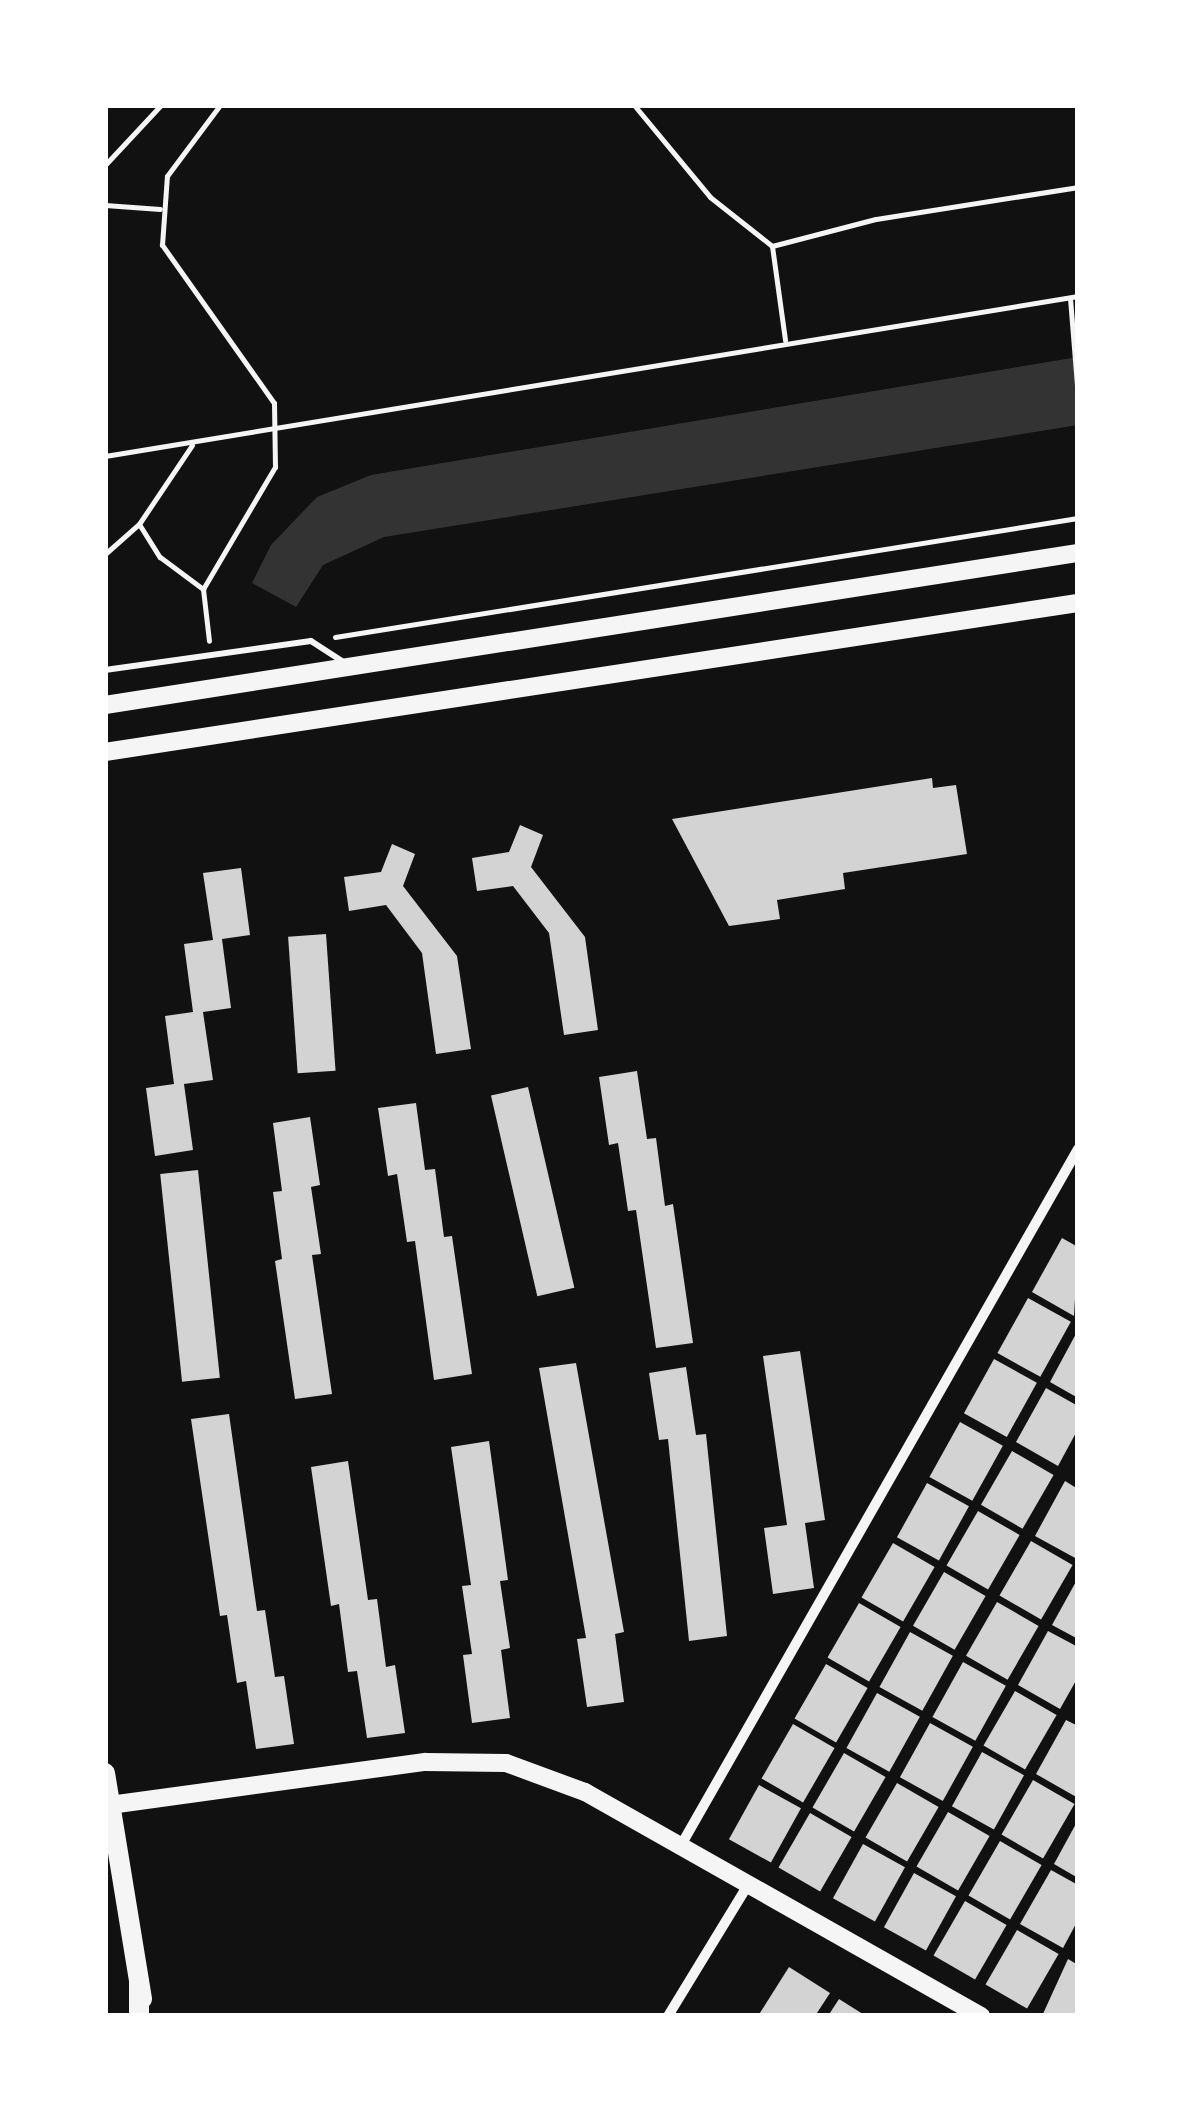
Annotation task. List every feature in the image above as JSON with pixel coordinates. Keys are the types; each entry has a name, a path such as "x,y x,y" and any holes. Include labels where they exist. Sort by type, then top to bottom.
{"main road":[{"path":"105,705 1078,552"},
{"path":"105,752 1078,603"},
{"path":"110,1805 481,1760 557,1779 981,2016"},
{"path":"105,1773 142,2016"}],"street":[{"path":"680,1846 1078,1149"},
{"path":"668,2016 748,1885"}],"lane":[{"path":"105,670 311,641 351,666"}],"path":[{"path":"105,164 161,105"},
{"path":"211,655 204,589 275,467 281,426 254,370 174,270 160,209 184,142 220,105"},
{"path":"634,105 710,197 772,246 785,340"},
{"path":"772,246 876,219 1078,187"},
{"path":"105,205 160,209"},
{"path":"105,456 192,445 281,426 785,340 1074,297 1078,398"},
{"path":"105,554 140,524 192,445"},
{"path":"311,641 1078,518"},
{"path":"140,524 160,557 204,589"}],"shaded area":[{"path":"1078,357 1078,425 384,537 323,565 296,607 252,583 271,545 317,497 371,475"}],"building":[{"path":"932,778 933,788 956,785 967,854 843,873 845,889 777,900 780,919 729,926 672,819"},
{"path":"520,825 543,835 531,867 585,937 598,1030 564,1035 549,933 513,886 477,891 472,858 509,852"},
{"path":"392,844 415,854 403,886 457,956 471,1049 436,1054 422,953 386,905 349,911 344,877 381,872"},
{"path":"241,868 250,935 222,939 231,1008 203,1012 213,1080 184,1084 193,1150 155,1156 146,1088 174,1084 165,1016 193,1012 184,944 213,940 203,873"},
{"path":"326,934 336,1071 298,1073 288,937"},
{"path":"637,1071 647,1139 656,1138 665,1206 673,1204 693,1343 656,1348 636,1210 628,1211 618,1143 609,1145 599,1077"},
{"path":"528,1087 574,1288 537,1296 491,1096"},
{"path":"416,1103 425,1170 435,1169 444,1237 452,1236 472,1374 434,1380 415,1241 407,1242 397,1174 388,1176 378,1108"},
{"path":"310,1117 320,1185 311,1187 321,1254 312,1255 332,1394 295,1399 275,1261 282,1259 273,1192 282,1191 273,1123"},
{"path":"198,1170 220,1378 182,1382 160,1174"},
{"path":"1062,1238 1078,1247 1074,1316 1032,1292"},
{"path":"1028,1298 1071,1322 1040,1377 997,1353"},
{"path":"1078,1330 1078,1398 1050,1382"},
{"path":"800,1351 825,1520 805,1523 814,1588 773,1594 764,1528 787,1525 763,1356"},
{"path":"994,1359 1037,1383 1007,1437 964,1413"},
{"path":"576,1363 624,1632 615,1634 624,1702 587,1707 577,1639 586,1638 539,1368"},
{"path":"686,1367 696,1435 706,1434 727,1636 689,1641 668,1439 659,1440 649,1373"},
{"path":"1046,1388 1078,1406 1078,1429 1058,1466 1016,1442"},
{"path":"229,1414 257,1611 265,1610 275,1677 284,1676 294,1744 256,1749 246,1681 237,1683 227,1615 220,1616 191,1419"},
{"path":"960,1422 1003,1446 972,1501 929,1477"},
{"path":"489,1441 508,1580 500,1581 510,1648 501,1650 510,1718 472,1723 463,1655 472,1654 462,1586 471,1585 451,1447"},
{"path":"1012,1451 1054,1475 1023,1529 981,1505"},
{"path":"348,1461 368,1600 377,1599 386,1667 395,1665 405,1733 367,1738 357,1671 348,1672 339,1604 331,1606 311,1467"},
{"path":"1065,1481 1078,1489 1077,1559 1035,1536"},
{"path":"927,1483 969,1506 939,1560 897,1537"},
{"path":"978,1511 1020,1535 988,1590 946,1566"},
{"path":"1031,1541 1073,1565 1041,1620 1000,1596"},
{"path":"893,1543 935,1567 903,1622 862,1598"},
{"path":"944,1572 986,1596 955,1650 913,1626"},
{"path":"1078,1578 1078,1639 1052,1625"},
{"path":"997,1602 1039,1626 1008,1680 966,1656"},
{"path":"859,1603 901,1627 869,1682 828,1658"},
{"path":"1048,1631 1078,1647 1078,1677 1060,1709 1018,1685"},
{"path":"910,1632 953,1656 922,1711 879,1687"},
{"path":"963,1662 1006,1686 975,1741 932,1717"},
{"path":"826,1664 868,1688 836,1743 794,1719"},
{"path":"1015,1691 1057,1715 1025,1770 984,1746"},
{"path":"877,1693 920,1717 889,1772 846,1748"},
{"path":"1066,1720 1078,1726 1078,1798 1036,1774"},
{"path":"930,1723 973,1747 943,1801 900,1777"},
{"path":"793,1724 835,1748 803,1803 762,1779"},
{"path":"982,1752 1024,1775 994,1829 952,1806"},
{"path":"844,1753 886,1777 854,1832 812,1808"},
{"path":"1033,1780 1075,1804 1043,1859 1002,1835"},
{"path":"897,1783 939,1807 907,1862 866,1838"},
{"path":"759,1785 801,1808 771,1862 729,1839"},
{"path":"948,1812 990,1836 958,1891 916,1867"},
{"path":"810,1813 852,1837 820,1892 778,1868"},
{"path":"1078,1820 1078,1878 1054,1864"},
{"path":"1000,1841 1042,1865 1010,1920 968,1896"},
{"path":"863,1844 905,1867 875,1921 833,1898"},
{"path":"1051,1870 1078,1885 1078,1920 1063,1948 1020,1924"},
{"path":"914,1873 956,1896 926,1950 884,1927"},
{"path":"965,1901 1007,1925 975,1980 934,1956"},
{"path":"1017,1930 1059,1954 1027,2009 986,1985"},
{"path":"1068,1959 1078,1965 1078,2016 1042,2016"},
{"path":"789,1967 830,1993 815,2016 758,2016"},
{"path":"839,1999 866,2016 828,2016"}]}
